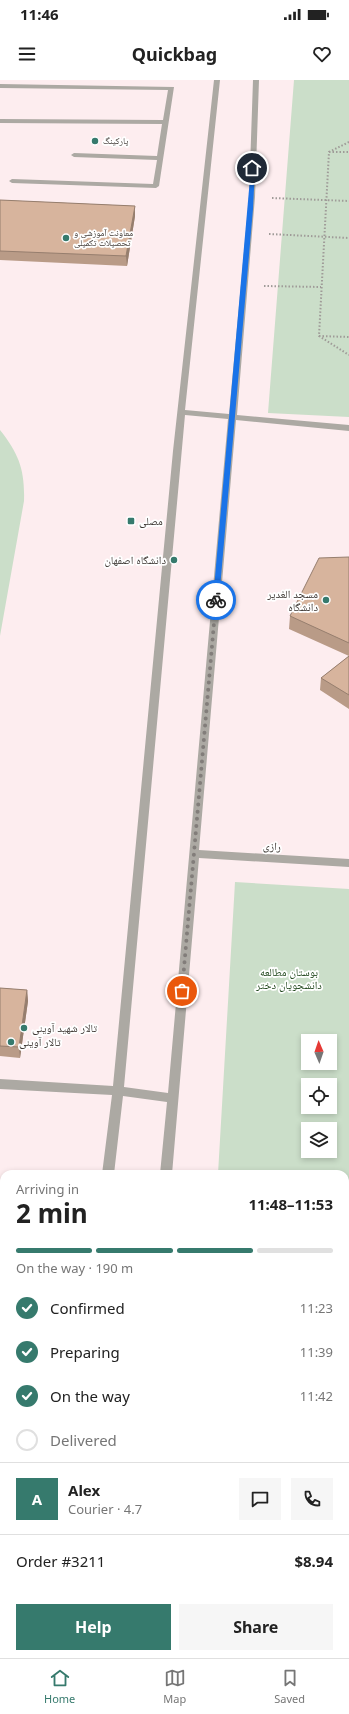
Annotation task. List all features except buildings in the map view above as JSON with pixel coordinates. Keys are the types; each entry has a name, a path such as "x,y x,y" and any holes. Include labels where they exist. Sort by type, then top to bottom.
{"lane":[{"path":"108,1170 118,1091 181,412 217,80"},
{"path":"166,1170 252,197 256,80"},
{"path":"0,86 172,88 156,186 12,181"},
{"path":"0,121 166,122"},
{"path":"74,155 160,158"},
{"path":"181,412 349,428"},
{"name":"رازی","path":"194,854 349,863"},
{"path":"0,1084 118,1091 172,1098"}],"path":[{"path":"329,152 349,142"},
{"path":"329,152 349,152"},
{"path":"319,336 329,152"},
{"path":"252,197 349,201"},
{"path":"248,234 349,238"},
{"path":"244,286 321,287"},
{"path":"319,336 349,337"},
{"path":"319,336 349,355"}],"shaded area":[{"name":"دانشگاه اصفهان","path":"0,80 349,80 349,1170 0,1170"}],"green space":[{"path":"294,80 349,80 349,417 268,413"},
{"path":"0,430 12,447 20,463 23,480 24,501 0,636"},
{"name":"بوستان مطالعه دانشجویان دختر","path":"235,882 349,889 349,1170 218,1170"}],"way so far":[{"path":"182,991 216,600"}],"place":[{"name":"پارکینگ","path":"95,141"},
{"name":"معاونت آموزشی و تحصیلات تکمیلی","path":"66,238"},
{"name":"مصلی","path":"131,521"},
{"name":"دانشگاه اصفهان","path":"174,560"},
{"name":"مسجد الغدیر دانشگاه","path":"326,600"},
{"name":"تالار شهید آوینی","path":"24,1028"},
{"name":"تالار آوینی","path":"11,1042"}],"route":[{"path":"216,600 251,209 252,168"}]}
